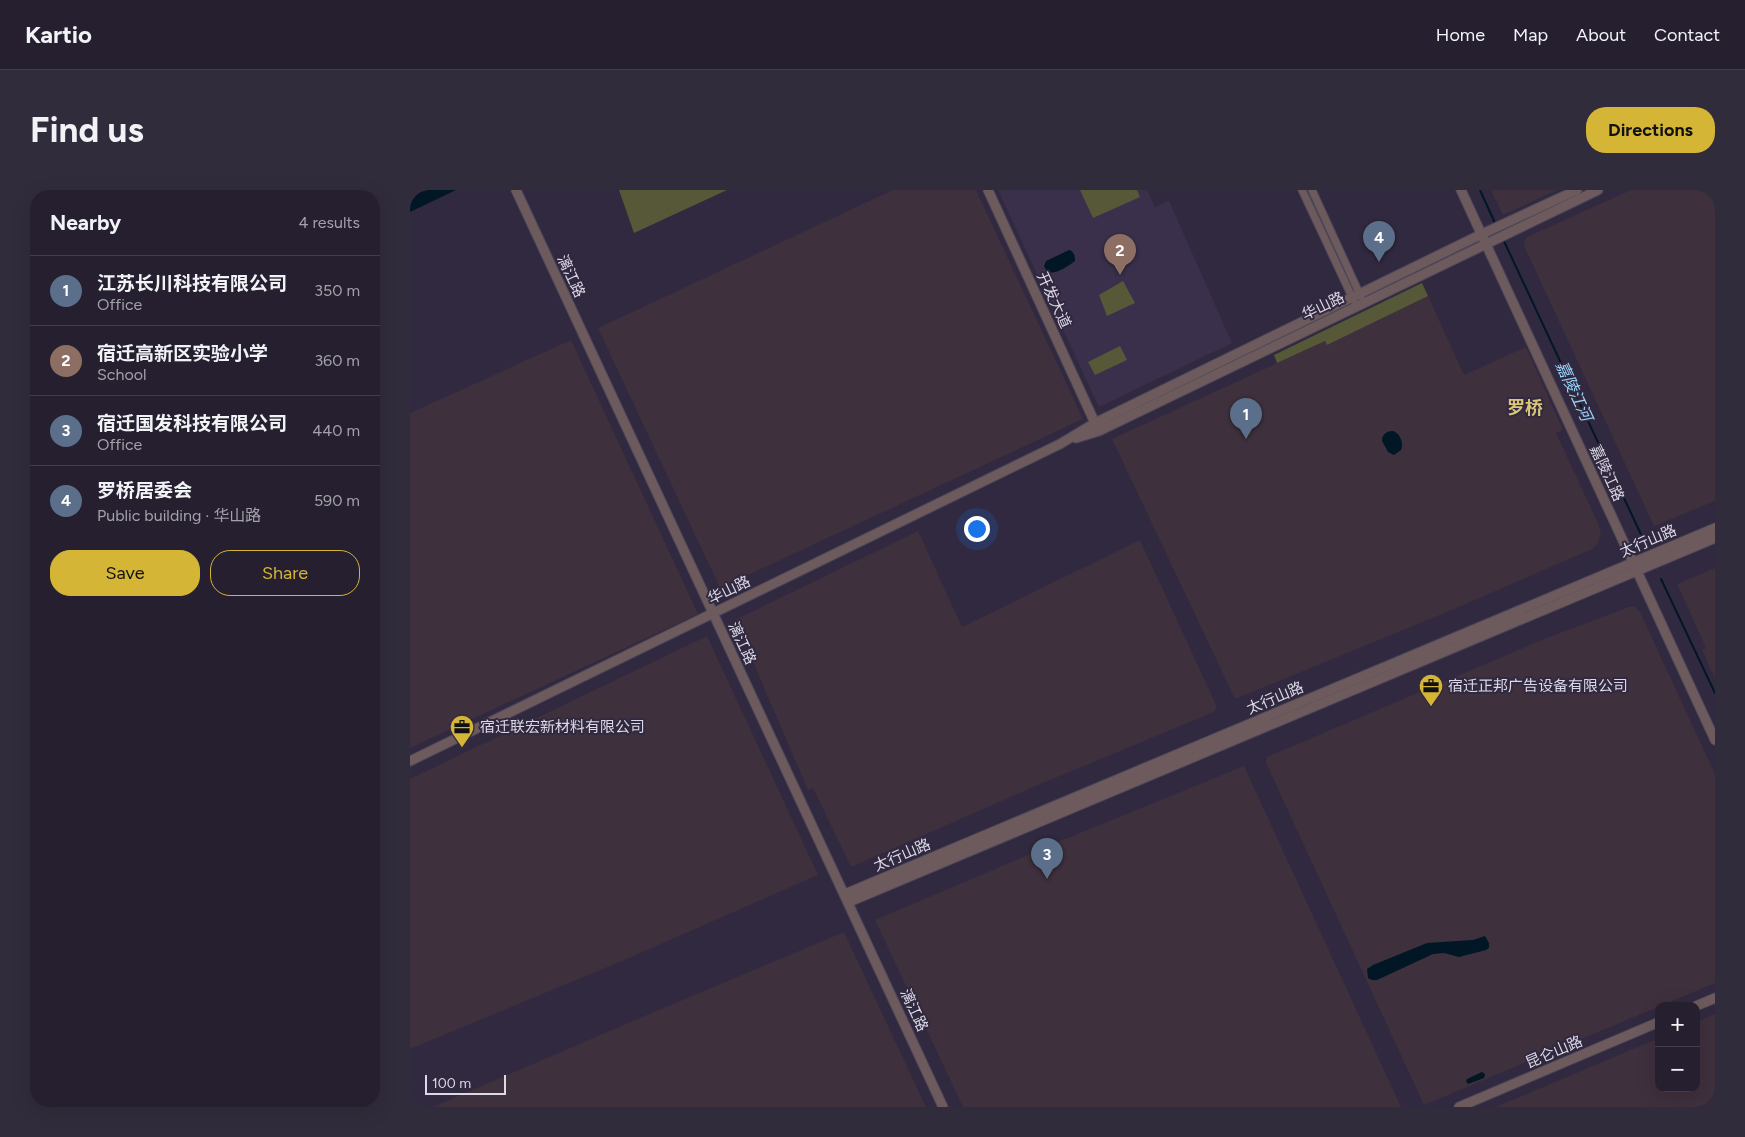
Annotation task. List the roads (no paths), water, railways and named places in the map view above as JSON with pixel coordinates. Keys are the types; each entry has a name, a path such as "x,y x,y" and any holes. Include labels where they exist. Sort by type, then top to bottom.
{"street":[{"name":"漓江路","path":"516,190 944,1107"},
{"name":"开发大道","path":"988,190 1095,423"},
{"path":"1302,190 1358,300"},
{"path":"1312,190 1358,300"},
{"name":"嘉陵江路","path":"1461,190 1715,740"},
{"name":"华山路","path":"1060,444 1099,430 1577,190"},
{"name":"华山路","path":"1484,238 1598,190"},
{"name":"华山路","path":"410,761 1060,444 1095,423 1358,300"},
{"name":"太行山路","path":"847,898 1715,528"},
{"name":"太行山路","path":"847,898 1637,572 1715,538"},
{"path":"1700,1004 1715,998"},
{"name":"昆仑山路","path":"1460,1107 1655,1024"}],"water":[{"path":"423,190 456,190 410,212 410,196"},
{"path":"1069,250 1074,254 1075,261 1058,271 1047,272 1044,266 1046,261"},
{"path":"1393,431 1402,441 1401,450 1394,455 1388,452 1382,441 1385,433"},
{"path":"1485,936 1489,943 1489,948 1486,950 1459,957 1444,953 1433,954 1377,980 1368,978 1367,969 1373,965 1427,943 1473,940"},
{"path":"1482,1072 1485,1074 1484,1078 1468,1084 1467,1079"}],"waterway":[{"name":"嘉陵江河","path":"1480,190 1495,223"},
{"name":"嘉陵江河","path":"1503,239 1645,543"},
{"name":"嘉陵江河","path":"1661,579 1715,693"}],"place":[{"name":"罗桥居委会","path":"1379,262"},
{"name":"宿迁高新区实验小学","path":"1120,275"},
{"name":"江苏长川科技有限公司","path":"1246,439"},
{"name":"宿迁正邦广告设备有限公司","path":"1431,707"},
{"name":"宿迁联宏新材料有限公司","path":"462,748"},
{"name":"宿迁国发科技有限公司","path":"1047,879"}],"district":[{"name":"罗桥","path":"1525,408"}]}
